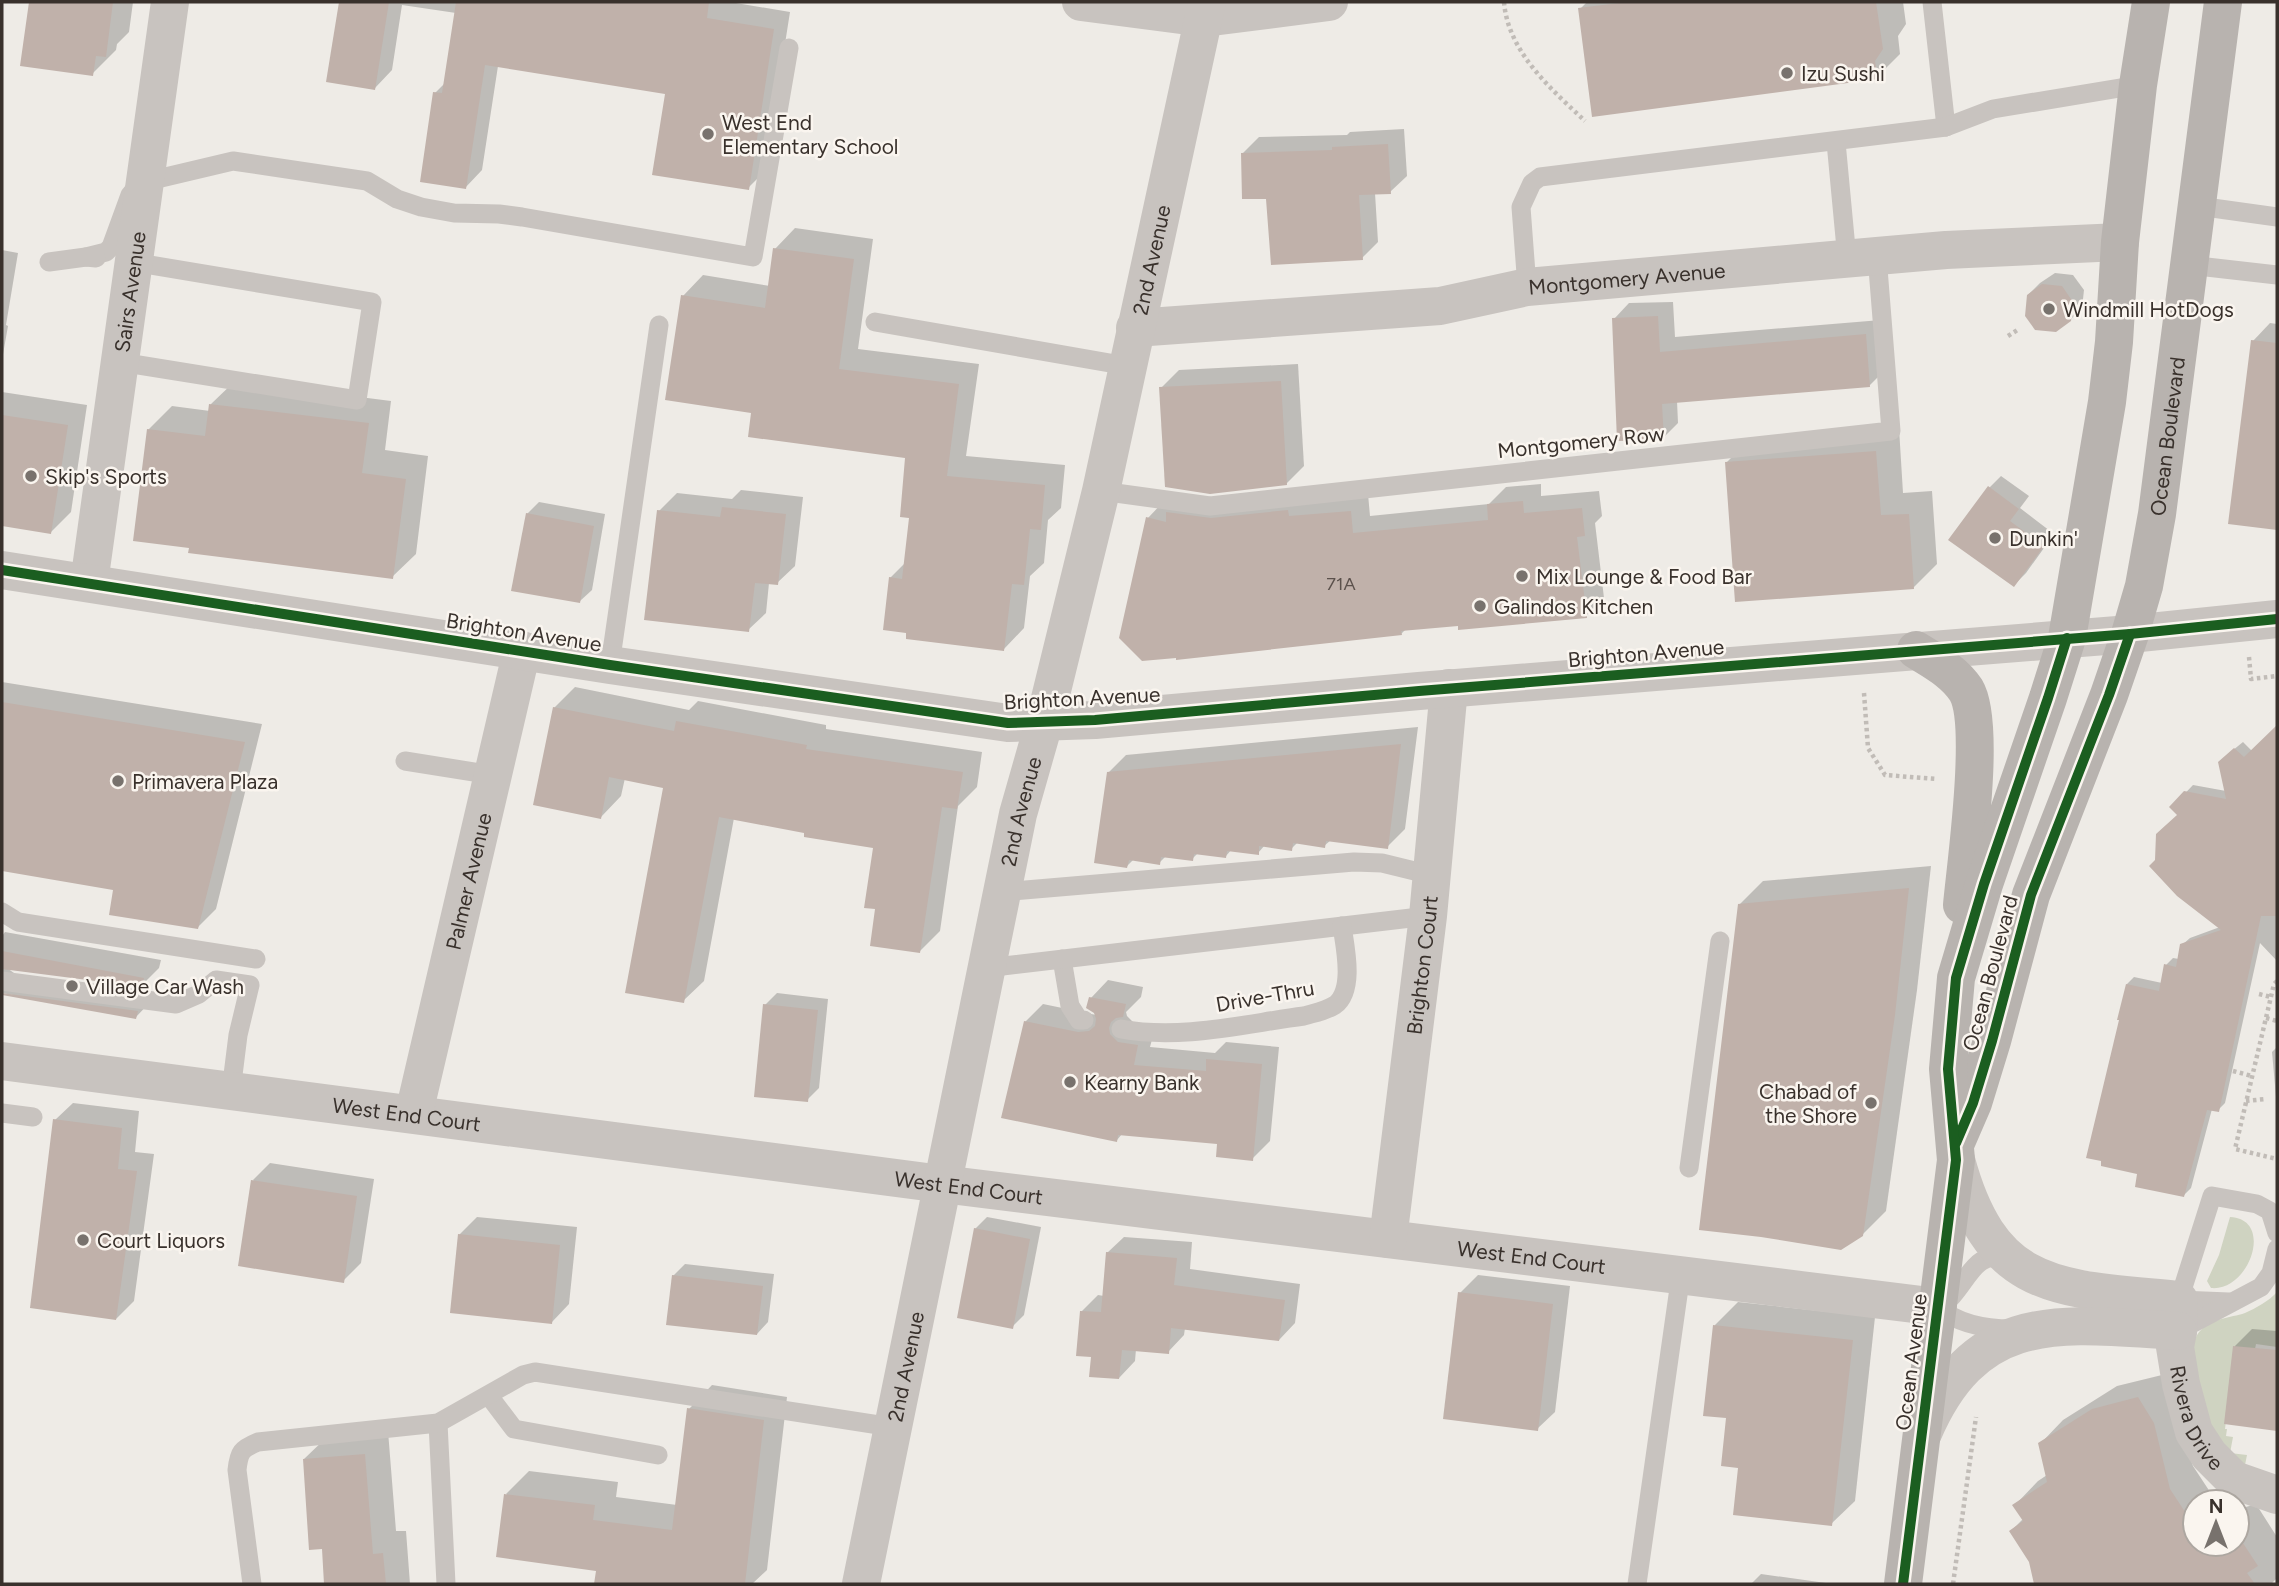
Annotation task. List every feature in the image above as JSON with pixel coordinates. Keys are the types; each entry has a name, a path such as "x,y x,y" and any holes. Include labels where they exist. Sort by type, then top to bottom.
{"main road":[{"name":"Ocean Boulevard","path":"1955,1153 1948,1069 1956,978 1984,884 2067,638 2107,402 2114,342 2120,242 2138,85 2151,2"},
{"name":"Ocean Boulevard","path":"1955,1153 1993,1041 2031,895 2109,695 2144,586 2157,514 2223,2"},
{"path":"1916,650 1951,672 1968,693 1974,719 1975,763 1956,978"},
{"name":"Ocean Avenue","path":"1903,1584 1955,1153"}],"street":[{"name":"Sairs Avenue","path":"89,583 170,2"},
{"path":"1080,2 1205,10 1329,2"},
{"name":"2nd Avenue","path":"861,1584 1018,814 1044,723 1101,491 1205,10"},
{"name":"Montgomery Avenue","path":"1135,328 1440,306 1527,288 1862,257 1946,250 2120,242"},
{"name":"Brighton Avenue","path":"2,570 610,665 1008,723 1044,723 2130,634"},
{"path":"2130,634 2277,619"},
{"name":"Palmer Avenue","path":"414,1114 522,650"},
{"name":"Brighton Court","path":"1388,1239 1428,916 1449,688"},
{"name":"West End Court","path":"2,1061 942,1184 1938,1307"},
{"path":"1955,1153 1964,1192 1975,1216 1991,1242 2017,1266 2039,1278 2063,1286 2179,1316"},
{"path":"2102,1328 2179,1316"},
{"name":"Rivera Drive","path":"2179,1316 2175,1347 2181,1384 2194,1432 2209,1455 2234,1480 2277,1495"},
{"path":"1922,1435 1945,1390 1985,1350 2015,1335 2058,1326 2127,1332 2141,1340 2181,1384"}],"lane":[{"path":"1932,2 1946,127"},
{"path":"49,262 106,252 111,247 133,189 145,182 233,161 367,181 397,199 421,208 454,214 522,217 753,257 789,48"},
{"path":"1527,288 1521,208 1532,183 1541,177 1946,127 1993,109 2138,85"},
{"path":"1836,142 1862,257"},
{"path":"2198,206 2277,218"},
{"path":"86,257 134,262 372,302 357,400 120,362"},
{"name":"Montgomery Row","path":"1101,491 1210,506 1891,431 1862,257"},
{"path":"2189,265 2277,275"},
{"path":"875,322 1127,366"},
{"path":"610,665 659,325"},
{"path":"405,761 493,775"},
{"path":"1002,892 1354,862 1382,863 1431,875"},
{"path":"2,912 18,922 256,960"},
{"path":"986,968 1428,916"},
{"name":"Drive-Thru","path":"1121,1029 1153,1033 1186,1032 1323,1011 1343,995 1347,978 1342,926"},
{"path":"1689,1168 1720,942"},
{"path":"2,981 176,1004 199,994 216,980 220,953"},
{"path":"1062,959 1070,1006 1079,1020 1084,1020"},
{"path":"216,980 250,985 238,1035 231,1091"},
{"path":"2,1113 33,1117"},
{"path":"2179,1316 2212,1196 2257,1204 2270,1211 2277,1233"},
{"path":"2179,1316 2247,1296 2261,1287 2271,1273 2277,1249"},
{"path":"1938,1307 1955,1293 1979,1261 1986,1257 1997,1257 2017,1266"},
{"path":"1637,1584 1681,1274"},
{"path":"2179,1316 2229,1302"},
{"name":"West End Court","path":"1938,1307 1946,1314 1967,1323 1988,1328 2058,1326"},
{"path":"252,1584 237,1470 238,1458 243,1448 258,1442 438,1423 523,1375 535,1371 892,1427"},
{"path":"489,1396 514,1429 658,1455"},
{"path":"438,1423 446,1584"}],"path":[{"path":"1504,2 1507,26 1517,44 1553,91 1585,121"},
{"path":"2008,336 2019,329"},
{"path":"2245,653 2250,659 2251,678 2277,676"},
{"path":"1863,684 1868,748 1885,775 1947,780"},
{"path":"2277,981 2274,984 2235,1149 2277,1159"},
{"path":"2259,994 2271,997"},
{"path":"2266,1018 2277,1021"},
{"path":"2233,1071 2252,1076"},
{"path":"2246,1101 2265,1099"},
{"path":"1953,1584 1977,1405"}],"green space":[{"path":"2230,1217 2244,1221 2251,1230 2254,1241 2252,1255 2246,1268 2236,1279 2225,1286 2211,1288 2207,1281 2219,1255"},
{"path":"2277,1292 2277,1347 2256,1344 2255,1349 2244,1348 2243,1355 2234,1354 2225,1429 2226,1436 2233,1437 2230,1453 2247,1455 2245,1465 2227,1453 2212,1428 2194,1374 2194,1342 2200,1331 2210,1323 2249,1311"}],"building":[{"path":"29,2 113,2 106,57 96,56 93,76 20,66"},
{"path":"339,2 389,2 375,90 326,82"},
{"name":"West End Elementary School","path":"456,2 709,2 707,18 774,29 749,190 652,175 665,94 485,65 466,189 420,182 433,92 442,93"},
{"path":"1628,2 1876,2 1883,49 1875,61 1878,79 1592,117 1578,8"},
{"path":"1388,144 1391,194 1359,195 1363,260 1271,265 1266,199 1242,199 1241,153 1332,150 1332,147"},
{"path":"773,248 854,259 839,369 959,384 947,476 1045,485 1041,530 1030,529 1024,585 1012,584 1004,651 906,639 906,633 883,630 889,577 902,579 909,518 900,517 905,458 748,437 751,413 665,400 681,295 765,308"},
{"name":"Windmill HotDogs","path":"2042,284 2062,286 2073,302 2071,321 2056,332 2035,330 2025,316 2027,295"},
{"path":"1658,316 1660,352 1866,334 1870,387 1662,404 1664,440 1617,441 1612,318"},
{"path":"2251,340 2277,343 2277,530 2228,524"},
{"path":"1281,381 1287,485 1210,494 1165,487 1159,387"},
{"path":"209,404 369,423 362,473 406,479 393,579 188,553 189,548 133,541 147,429 205,436"},
{"name":"Skip's Sports","path":"2,415 68,425 51,534 2,526"},
{"path":"1876,451 1881,515 1909,514 1914,589 1735,602 1725,462"},
{"name":"Dunkin'","path":"1988,486 2019,509 2010,521 2044,546 2014,587 1948,540"},
{"path":"1523,501 1524,513 1582,508 1585,536 1577,537 1587,618 1458,630 1458,626 1401,631 1402,635 1176,660 1142,661 1119,638 1146,517 1166,522 1166,512 1211,518 1288,510 1289,516 1351,511 1353,533 1488,520 1487,504"},
{"path":"722,507 786,514 778,585 755,583 749,632 644,620 657,510 720,517"},
{"path":"526,513 594,526 580,603 511,591"},
{"name":"Primavera Plaza","path":"2,702 245,742 198,929 109,915 113,890 2,871"},
{"path":"553,707 674,731 676,721 807,745 806,749 963,772 957,809 942,807 920,953 870,946 875,909 864,908 873,848 804,837 804,833 719,817 684,1003 625,993 663,788 609,777 601,819 533,805"},
{"path":"2277,725 2277,916 2261,916 2219,1112 2207,1110 2184,1197 2135,1187 2137,1174 2101,1166 2101,1161 2086,1158 2126,984 2159,991 2164,964 2176,967 2180,944 2221,930 2177,896 2149,866 2155,860 2156,834 2177,815 2169,807 2184,791 2226,799 2218,762 2234,748 2244,757"},
{"path":"1401,744 1388,849 1326,841 1325,848 1293,843 1292,851 1259,846 1259,855 1227,851 1226,858 1194,854 1193,861 1161,857 1160,865 1129,860 1127,868 1094,863 1107,772"},
{"path":"1909,888 1895,1015 1863,1236 1841,1250 1699,1230 1738,904"},
{"path":"2,951 144,978 142,987 2,969"},
{"path":"2,993 138,1011 136,1019"},
{"path":"1089,997 1126,1004 1123,1017 1116,1018 1109,1028 1110,1034 1118,1042 1138,1045 1134,1065 1206,1071 1206,1059 1262,1064 1253,1161 1216,1157 1217,1144 1118,1135 1117,1142 1001,1118 1024,1021 1078,1032 1089,1031 1095,1026 1096,1019 1094,1013 1086,1008"},
{"path":"763,1004 818,1010 808,1102 754,1097"},
{"name":"Court Liquors","path":"53,1119 122,1128 118,1169 137,1171 116,1320 30,1308"},
{"path":"251,1180 357,1196 344,1283 238,1266"},
{"path":"974,1228 1030,1239 1013,1329 957,1318"},
{"path":"458,1234 560,1245 552,1324 450,1313"},
{"path":"1106,1252 1177,1258 1174,1285 1285,1300 1279,1341 1171,1328 1169,1354 1122,1350 1119,1379 1089,1377 1091,1357 1076,1356 1080,1311 1101,1312"},
{"path":"672,1275 763,1286 757,1335 666,1325"},
{"path":"1458,1292 1553,1304 1538,1431 1443,1419"},
{"path":"1713,1325 1853,1340 1832,1526 1733,1515 1738,1468 1721,1466 1726,1418 1703,1416"},
{"path":"2233,1346 2277,1350 2277,1431 2224,1424"},
{"path":"2138,1397 2154,1423 2170,1489 2181,1506 2181,1558 2251,1558 2251,1555 2258,1566 2247,1573 2255,1584 2034,1584 2029,1562 2009,1531 2023,1521 2012,1505 2047,1482 2038,1443 2092,1409"},
{"path":"687,1408 764,1420 745,1584 594,1584 596,1571 496,1557 504,1494 595,1505 593,1520 672,1530"},
{"path":"365,1454 373,1554 383,1553 386,1584 324,1584 322,1549 309,1550 303,1459"}],"cycle path":[{"path":"2,570 610,665 1008,723 1095,720 2130,634 2277,619"},
{"path":"1956,1143 1973,1103 1992,1041 2031,895 2130,634"},
{"path":"1903,1584 1956,1160 1948,1069 1956,978 1984,884 2067,638"}],"place":[{"name":"Izu Sushi","path":"1787,73"},
{"name":"West End Elementary School","path":"708,134"},
{"name":"Windmill HotDogs","path":"2049,309"},
{"name":"Skip's Sports","path":"31,476"},
{"name":"Dunkin'","path":"1995,538"},
{"name":"Mix Lounge & Food Bar","path":"1522,576"},
{"name":"Galindos Kitchen","path":"1480,606"},
{"name":"Primavera Plaza","path":"118,781"},
{"name":"Village Car Wash","path":"72,986"},
{"name":"Kearny Bank","path":"1070,1082"},
{"name":"Chabad of the Shore","path":"1871,1103"},
{"name":"Court Liquors","path":"83,1240"}]}
